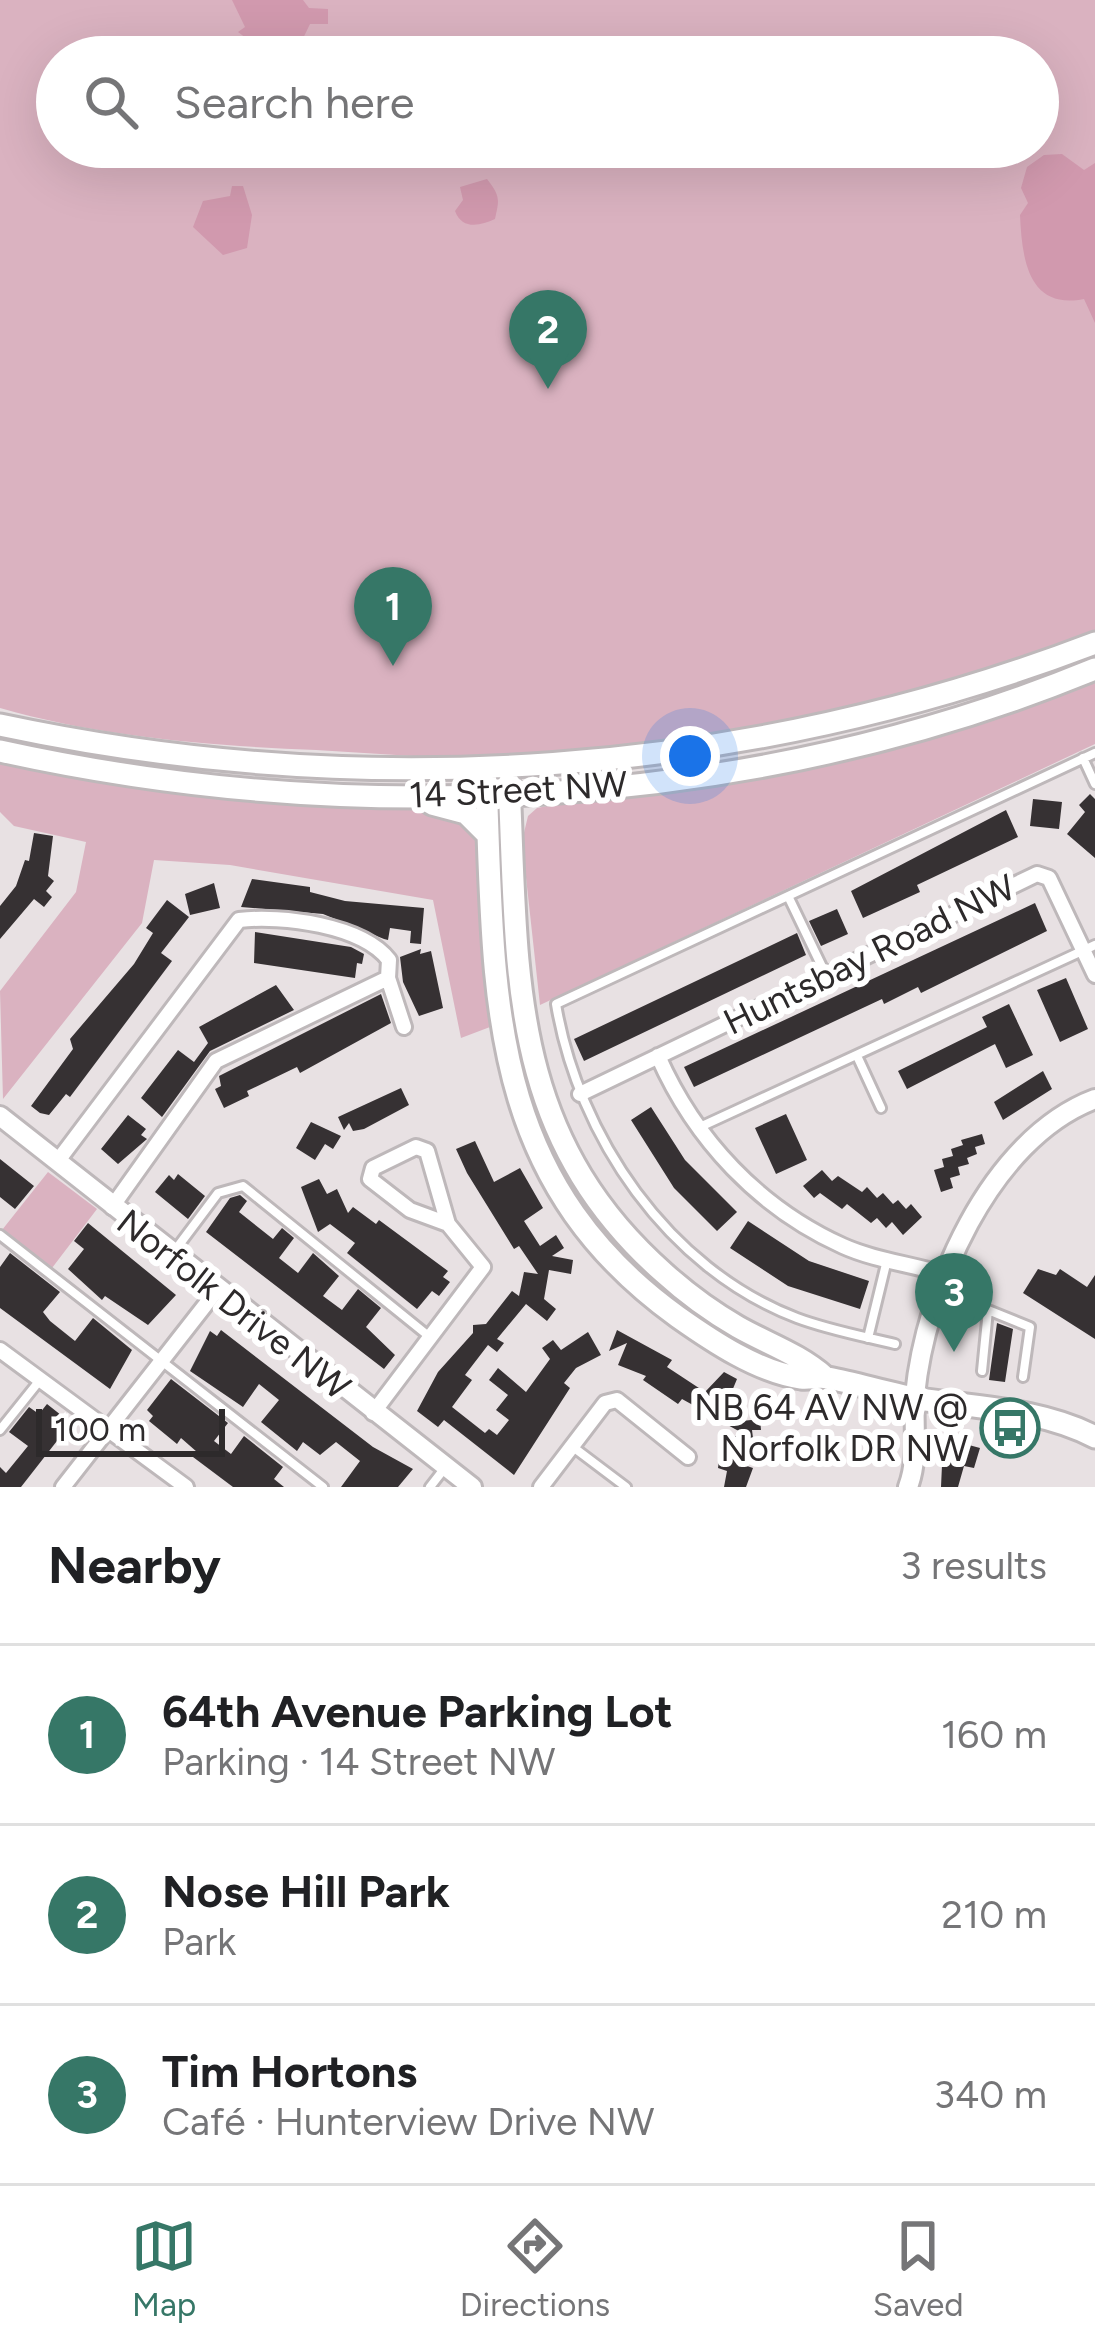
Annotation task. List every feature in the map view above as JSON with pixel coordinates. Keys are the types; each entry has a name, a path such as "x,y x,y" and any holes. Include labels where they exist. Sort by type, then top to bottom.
{"main road":[{"name":"14 Street NW","path":"0,725 164,755 251,764 497,768 776,736 937,697 1095,643"},
{"name":"14 Street NW","path":"0,751 160,781 360,794 547,793 780,762 953,719 1095,669"},
{"path":"497,768 513,868"},
{"path":"547,793 520,815 513,868 517,983 530,1055 581,1174 630,1240 664,1274 737,1327 807,1360 825,1377"},
{"path":"360,794 442,805 466,813 487,834"},
{"path":"498,795 487,834 491,948 502,1044 526,1120 571,1204 632,1277 697,1330 759,1364 800,1378 825,1377 915,1399 1022,1412 1095,1437"}],"street":[{"name":"Huntsbay Road NW","path":"580,1094 1037,874 1048,878 1089,947 1095,976"},
{"path":"58,1162 239,920 267,917 375,941 389,960 388,978 404,1027"},
{"path":"112,1208 216,1061 388,978"},
{"path":"658,1056 699,1128 736,1175 791,1218 846,1248 943,1274"},
{"path":"908,1487 915,1399 943,1274 971,1214 1000,1176 1077,1107 1095,1100"},
{"name":"Norfolk Drive NW","path":"1,1119 472,1487"},
{"path":"373,1413 483,1267 448,1224 427,1151 416,1148 373,1168 370,1179 410,1210 448,1224"},
{"path":"63,1487 217,1290"},
{"path":"0,1351 187,1487"},
{"path":"542,1487 605,1403 617,1400 688,1457"}],"lane":[{"path":"895,1344 795,1317 749,1294 702,1259 626,1177 565,1059 556,1004 1095,753"},
{"path":"1083,758 1095,784"},
{"path":"789,898 826,974"},
{"path":"699,1128 1089,947"},
{"path":"857,1058 880,1108"},
{"path":"172,1255 218,1193 243,1186 432,1339"},
{"path":"0,1235 323,1487"},
{"path":"868,1337 887,1260"},
{"path":"937,1301 988,1310 1030,1327 1023,1377"},
{"path":"982,1371 988,1310"},
{"path":"0,1430 40,1380"},
{"path":"573,1447 626,1487"},
{"path":"430,1487 445,1467"}],"shaded area":[{"path":"0,0 1095,0 1095,632 949,683 798,721 567,754 446,758 197,743 0,708"},
{"path":"232,0 303,0 309,8 328,9 328,24 310,24 304,36 243,36 238,32 245,27"},
{"path":"1059,154 1084,170 1095,163 1095,323 1084,299 1051,297 1040,289 1026,264 1020,215 1028,203 1021,188 1027,168 1059,168"},
{"path":"487,179 498,199 495,219 467,224 455,211 463,200 460,187"},
{"path":"232,186 243,186 252,215 247,248 223,255 193,227 203,201 230,196"},
{"path":"1095,679 1095,744 540,1005 522,841 528,816 537,808 954,728"},
{"path":"0,760 194,794 430,808 470,823 479,845 490,1027 461,1038 433,900 230,865 154,860 142,923 3,1099 0,991 76,892 86,842 14,826 0,812"},
{"path":"48,1172 97,1209 52,1268 2,1230"}],"building":[{"path":"1090,794 1095,799 1095,858 1067,834 1085,812 1079,805"},
{"path":"1033,799 1062,802 1059,829 1030,826"},
{"path":"1006,810 1018,837 917,885 920,892 863,918 851,891"},
{"path":"34,833 53,836 48,876 54,881 46,891 52,897 44,907 34,899 0,939 0,906 16,886 25,860 29,861"},
{"path":"252,879 310,887 310,892 345,901 424,908 421,944 410,943 411,931 390,928 388,940 323,914 241,907"},
{"path":"214,883 220,908 190,915 185,894"},
{"path":"167,900 189,917 161,953 172,961 70,1097 66,1094 49,1115 40,1113 31,1106 73,1049 70,1039 134,964 153,933 146,928"},
{"path":"1035,903 1047,931 921,993 918,987 884,1004 882,999 694,1087 684,1067"},
{"path":"837,909 848,934 821,946 809,921"},
{"path":"255,932 351,947 364,954 362,964 357,963 355,978 254,963"},
{"path":"797,933 806,955 584,1061 574,1039"},
{"path":"421,949 420,954 431,951 443,1008 419,1016 403,982 400,957"},
{"path":"1066,978 1088,1029 1060,1042 1037,990"},
{"path":"276,985 294,1010 210,1051 162,1117 141,1098 178,1050 194,1062 208,1043 199,1027"},
{"path":"381,994 391,1023 300,1073 297,1067 247,1091 249,1096 224,1108 215,1089 221,1086 219,1076"},
{"path":"1009,1004 1033,1055 1006,1068 995,1044 907,1089 898,1071 987,1027 982,1017"},
{"path":"1043,1071 1052,1089 1003,1120 994,1102"},
{"path":"401,1088 409,1105 364,1129 353,1131 349,1123 344,1130 338,1117"},
{"path":"651,1107 685,1160 737,1212 717,1231 674,1188 631,1120"},
{"path":"786,1114 807,1160 776,1174 755,1128"},
{"path":"128,1115 146,1129 141,1135 147,1139 118,1164 101,1149"},
{"path":"311,1122 341,1136 333,1149 325,1144 315,1160 296,1148"},
{"path":"982,1134 985,1144 975,1147 977,1154 967,1158 969,1164 958,1167 960,1175 950,1178 953,1188 941,1192 934,1170 944,1167 942,1159 953,1156 951,1149 963,1145 961,1140"},
{"path":"475,1141 494,1182 520,1168 543,1208 524,1221 540,1246 556,1235 564,1248 552,1256 573,1260 571,1274 549,1270 544,1299 556,1309 547,1321 526,1304 497,1339 504,1343 497,1352 488,1345 465,1375 472,1380 452,1407 485,1433 489,1429 497,1435 509,1420 496,1410 508,1395 489,1380 498,1368 526,1392 550,1359 542,1348 553,1340 561,1350 588,1332 601,1355 576,1368 564,1383 570,1388 514,1475 444,1420 438,1427 417,1411 438,1372 473,1333 473,1325 486,1324 512,1291 519,1296 524,1272 538,1274 519,1246 514,1249 467,1173 456,1149"},
{"path":"0,1159 34,1186 15,1209 0,1197"},
{"path":"822,1170 832,1181 838,1176 862,1192 867,1187 877,1198 883,1193 893,1204 898,1200 906,1209 911,1204 922,1217 903,1235 892,1222 886,1228 877,1218 871,1223 847,1204 842,1209 820,1193 814,1198 803,1186"},
{"path":"178,1174 205,1196 188,1219 155,1192 169,1175 174,1180"},
{"path":"319,1179 327,1194 337,1189 348,1213 353,1207 376,1224 379,1220 448,1271 443,1277 450,1282 439,1296 432,1291 417,1309 347,1253 355,1243 330,1224 318,1232 301,1187"},
{"path":"240,1195 247,1201 239,1212 273,1239 282,1228 294,1238 279,1258 298,1273 313,1253 339,1276 323,1296 342,1310 358,1289 381,1308 366,1327 395,1355 384,1369 206,1232 230,1198"},
{"path":"748,1221 809,1261 869,1281 860,1309 788,1286 730,1248"},
{"path":"88,1223 176,1295 148,1325 105,1296 102,1300 68,1269 84,1249 74,1241"},
{"path":"10,1253 60,1292 43,1312 75,1341 93,1318 132,1350 110,1389 0,1308 0,1267"},
{"path":"1038,1269 1056,1275 1060,1269 1087,1287 1095,1275 1095,1339 1023,1293"},
{"path":"997,1323 1013,1329 1005,1382 989,1380"},
{"path":"221,1330 373,1447 413,1469 398,1487 341,1487 360,1461 336,1442 320,1455 303,1442 297,1451 261,1422 279,1400 259,1384 243,1407 190,1371 210,1331 217,1336"},
{"path":"617,1330 672,1360 667,1367 705,1392 724,1372 737,1379 720,1420 682,1399 678,1404 643,1380 646,1376 618,1365 627,1343 609,1351"},
{"path":"171,1379 228,1423 214,1441 231,1454 244,1436 283,1467 274,1479 284,1487 233,1487 193,1457 197,1452 181,1438 177,1444 149,1421 153,1416 147,1410"},
{"path":"47,1404 71,1423 21,1487 0,1487 0,1467 6,1473 28,1446 9,1432 29,1407 39,1414"},
{"path":"760,1419 761,1430 752,1430 754,1446 740,1447 741,1464 753,1468 746,1487 724,1487 727,1471 718,1468 722,1438 746,1435 724,1423"},
{"path":"954,1441 980,1448 974,1468 964,1466 958,1487 941,1487 942,1465 947,1467"}],"place":[{"name":"Nose Hill Park","path":"548,389"},
{"name":"64th Avenue Parking Lot","path":"393,666"},
{"name":"Tim Hortons","path":"954,1352"},
{"name":"NB 64 AV NW @ Norfolk DR NW","path":"1010,1428"}]}
